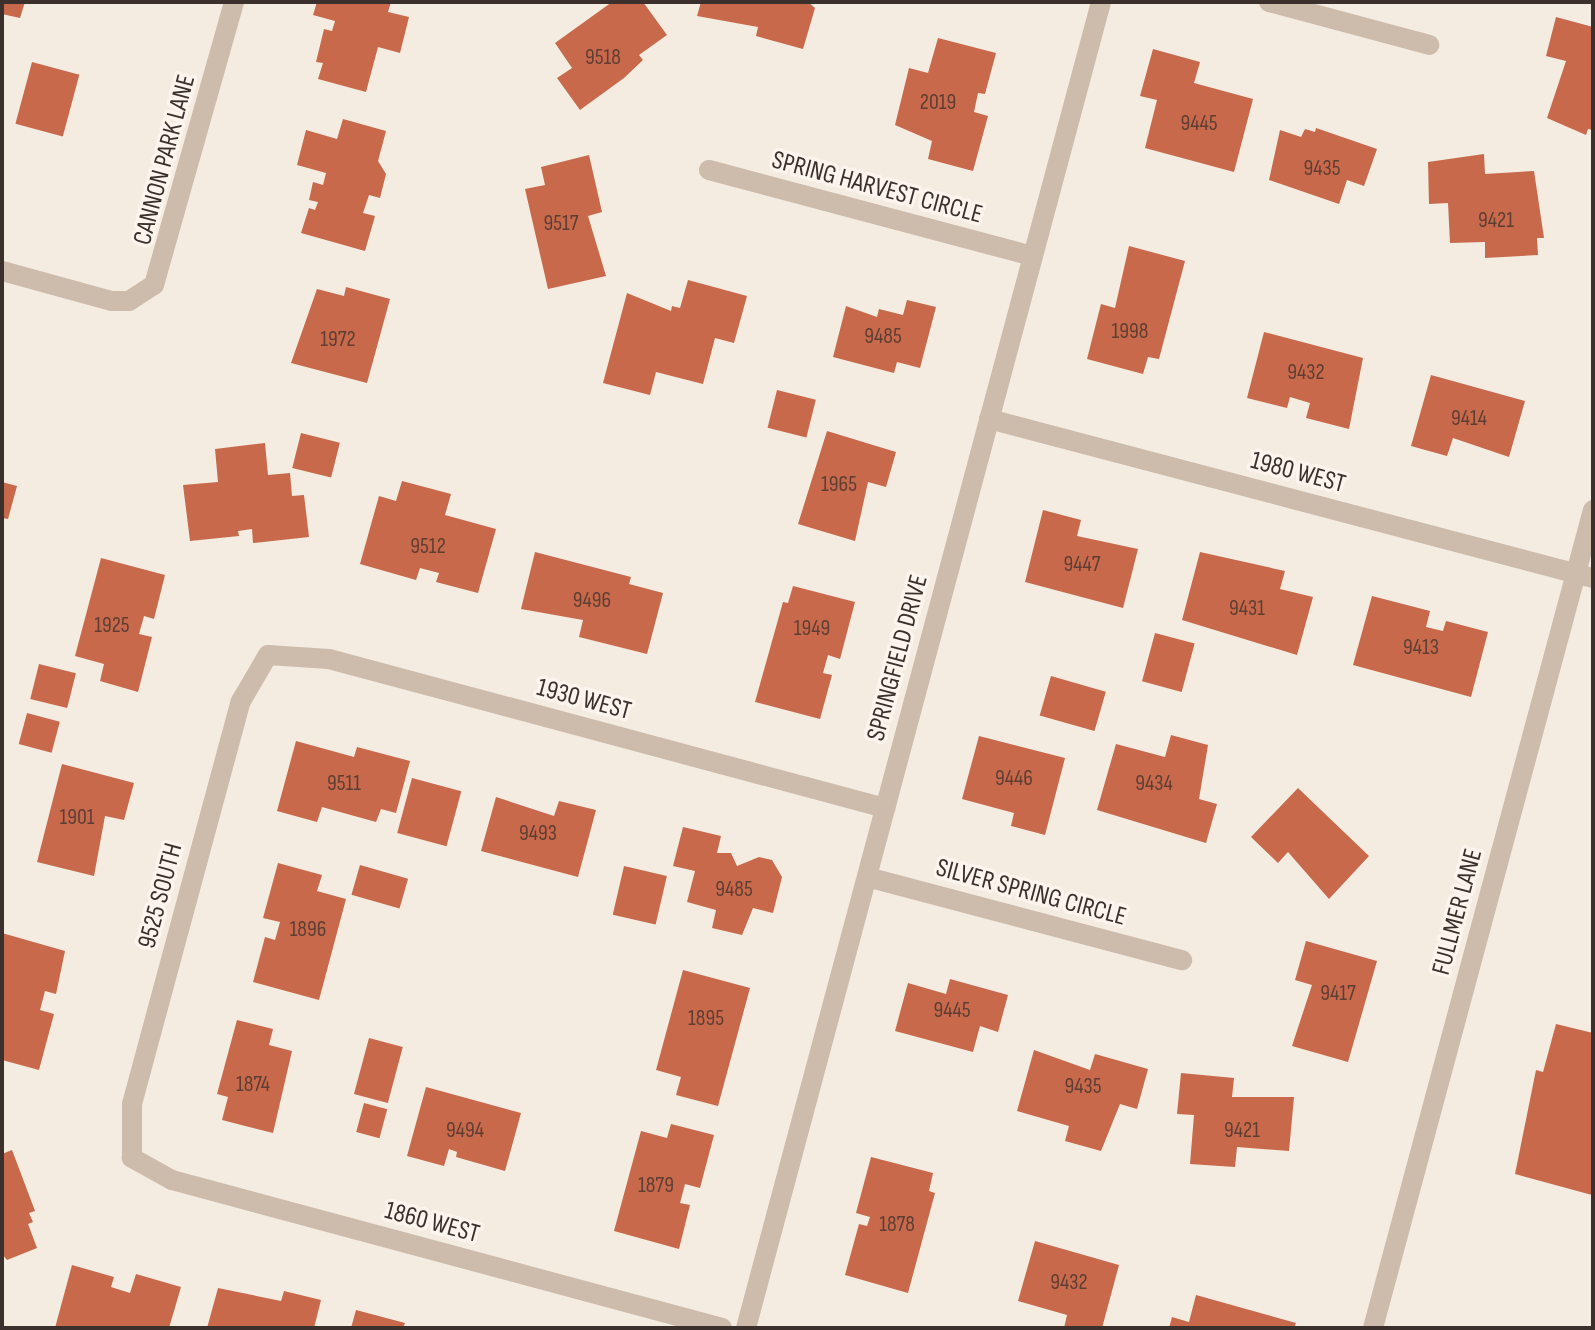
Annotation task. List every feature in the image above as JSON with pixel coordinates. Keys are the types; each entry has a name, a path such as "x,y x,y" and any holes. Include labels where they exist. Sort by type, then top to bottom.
{"street":[{"name":"CANNON PARK LANE","path":"2,271 112,301 143,295 162,271 234,2"},
{"name":"SPRINGFIELD DRIVE","path":"746,1328 1101,2"},
{"path":"1269,2 1429,45"},
{"name":"SPRING HARVEST CIRCLE","path":"709,170 1033,256"},
{"name":"1980 WEST","path":"989,419 1584,576"},
{"name":"FULLMER LANE","path":"1373,1328 1584,576 1593,510"},
{"name":"1930 WEST","path":"268,655 329,659 885,808"},
{"name":"9525 SOUTH","path":"132,1158 132,1104 241,701 268,655"},
{"name":"SILVER SPRING CIRCLE","path":"867,877 1182,960"},
{"name":"1860 WEST","path":"132,1158 172,1180 722,1328"}],"building":[{"path":"2,2 25,2 20,18 2,14"},
{"path":"317,2 391,2 388,12 409,17 400,53 378,47 366,92 318,79 323,63 316,62 324,29 332,31 335,21 313,15"},
{"path":"612,2 643,2 667,35 639,55 643,60 624,78 580,110 557,78 572,68 555,43"},
{"path":"701,2 808,2 815,8 803,49 756,36 758,27 697,16"},
{"path":"1556,17 1593,27 1593,130 1588,129 1586,135 1547,118 1566,61 1546,56"},
{"path":"938,38 996,53 985,94 978,93 974,112 988,116 973,171 928,159 932,141 895,125 909,68 928,73"},
{"path":"1153,49 1200,62 1194,83 1253,99 1234,172 1145,148 1157,100 1140,96"},
{"path":"32,62 79,75 63,137 15,124"},
{"path":"343,119 386,131 378,161 386,174 380,198 369,195 363,213 375,216 365,251 301,233 309,208 315,210 318,202 309,200 313,182 323,185 326,173 297,165 306,130 337,139"},
{"path":"1316,128 1377,149 1364,186 1347,180 1339,204 1269,180 1280,130 1301,137 1305,129 1315,132"},
{"path":"1484,154 1485,174 1534,171 1544,238 1537,238 1538,255 1485,258 1485,242 1450,243 1448,203 1429,204 1428,162"},
{"path":"589,155 602,212 588,216 606,276 548,289 525,189 545,185 541,167"},
{"path":"1129,246 1185,261 1159,359 1148,357 1143,374 1087,359 1101,304 1115,308"},
{"path":"688,280 747,296 734,343 715,338 703,384 656,372 650,395 603,383 627,293 671,311 672,306 680,308"},
{"path":"346,287 390,299 367,383 291,363 317,289 344,296"},
{"path":"907,300 936,307 920,368 897,362 894,373 833,357 846,306 877,317 879,309 903,315"},
{"path":"1264,332 1363,358 1349,429 1306,418 1310,403 1290,397 1287,408 1247,398"},
{"path":"1431,375 1525,401 1509,457 1453,438 1447,456 1411,446"},
{"path":"777,390 816,400 806,438 768,428"},
{"path":"827,431 896,452 886,487 868,482 855,541 798,524"},
{"path":"301,433 340,443 331,478 292,468"},
{"path":"265,443 268,475 290,473 292,496 304,495 309,537 253,543 252,529 238,531 239,536 190,541 183,485 218,482 215,449"},
{"path":"402,481 451,494 445,515 496,529 478,593 436,582 439,573 420,568 416,580 360,564 379,496 396,501"},
{"path":"2,482 17,486 8,519 2,518"},
{"path":"1043,510 1081,520 1077,536 1138,549 1123,608 1025,582"},
{"path":"535,552 631,577 629,584 663,593 647,654 579,637 583,620 521,609"},
{"path":"1200,552 1285,571 1280,589 1313,597 1297,655 1182,620"},
{"path":"101,558 165,575 154,619 144,616 139,634 152,637 138,692 100,681 104,664 75,656"},
{"path":"793,586 855,602 840,659 828,655 823,673 832,675 820,719 755,702 783,602 788,603"},
{"path":"1372,596 1430,611 1426,627 1443,631 1446,621 1488,632 1471,697 1353,665"},
{"path":"1155,633 1195,644 1182,692 1142,681"},
{"path":"39,664 76,673 67,708 30,699"},
{"path":"1051,676 1106,692 1094,731 1040,715"},
{"path":"27,713 60,722 52,753 19,744"},
{"path":"1171,735 1208,745 1199,799 1217,804 1206,843 1097,810 1116,744 1165,757"},
{"path":"979,736 1065,758 1045,835 1011,826 1014,813 962,799"},
{"path":"296,741 354,757 357,747 410,761 396,813 381,809 376,822 322,807 317,822 277,811"},
{"path":"62,764 134,783 124,820 105,816 94,876 37,862"},
{"path":"412,778 461,791 447,846 397,833"},
{"path":"1298,788 1369,856 1329,899 1288,852 1278,863 1251,837"},
{"path":"496,797 554,816 559,801 596,810 578,877 481,851"},
{"path":"683,827 721,836 717,853 731,853 737,866 759,857 772,860 782,877 773,913 753,908 742,935 712,928 716,910 687,902 695,871 673,866"},
{"path":"278,863 322,875 317,891 346,899 319,1000 253,982 265,937 275,940 280,922 263,918"},
{"path":"360,865 408,879 400,909 351,895"},
{"path":"624,866 667,876 656,925 613,915"},
{"path":"2,933 65,951 56,994 45,991 40,1010 54,1014 39,1070 2,1060"},
{"path":"1306,941 1377,961 1348,1062 1292,1046 1312,985 1295,980"},
{"path":"683,970 750,988 718,1106 676,1095 681,1077 656,1070"},
{"path":"950,979 1008,995 998,1032 980,1026 973,1052 895,1031 908,983 946,994"},
{"path":"237,1020 273,1029 269,1045 292,1051 273,1133 222,1120 228,1097 217,1094"},
{"path":"1556,1024 1593,1033 1592,1195 1515,1174 1536,1070 1543,1072"},
{"path":"369,1038 403,1047 388,1103 354,1094"},
{"path":"1034,1050 1090,1070 1095,1054 1148,1069 1137,1109 1120,1104 1101,1151 1065,1141 1069,1126 1017,1111"},
{"path":"1181,1073 1234,1078 1232,1097 1294,1097 1289,1151 1237,1147 1235,1167 1190,1164 1194,1115 1177,1114"},
{"path":"426,1087 521,1113 505,1171 456,1157 457,1152 449,1149 444,1166 407,1156"},
{"path":"364,1103 387,1109 379,1138 356,1132"},
{"path":"671,1124 714,1135 700,1188 685,1184 680,1203 690,1205 679,1249 614,1231 641,1131 667,1138"},
{"path":"12,1150 35,1211 29,1213 33,1222 28,1224 37,1248 7,1260 2,1254 2,1154"},
{"path":"871,1157 933,1173 929,1191 935,1193 908,1293 845,1275 859,1224 867,1226 870,1217 856,1213"},
{"path":"1035,1241 1119,1265 1102,1328 1064,1328 1067,1315 1018,1301"},
{"path":"72,1265 114,1277 111,1287 130,1293 136,1274 181,1287 169,1328 55,1328"},
{"path":"218,1288 281,1301 284,1291 321,1300 314,1328 207,1328"},
{"path":"1196,1295 1296,1323 1294,1328 1169,1328 1172,1317 1189,1322"},
{"path":"356,1310 405,1323 403,1328 351,1328"}]}
